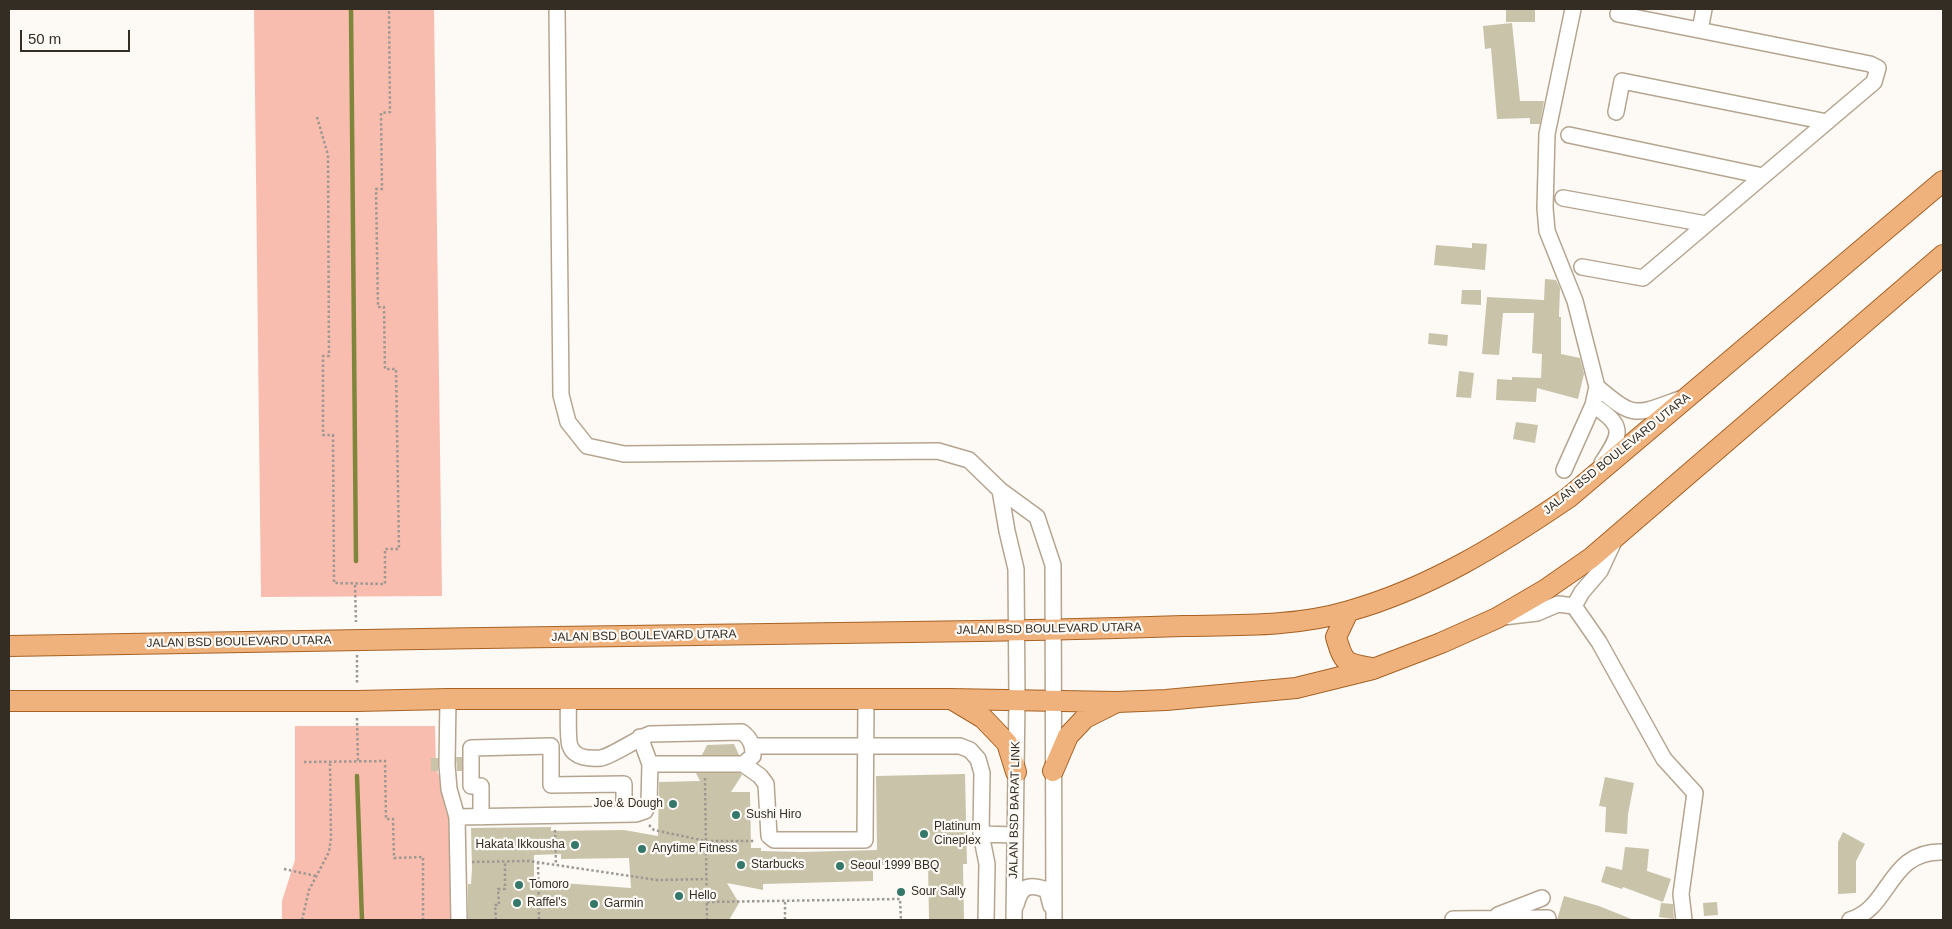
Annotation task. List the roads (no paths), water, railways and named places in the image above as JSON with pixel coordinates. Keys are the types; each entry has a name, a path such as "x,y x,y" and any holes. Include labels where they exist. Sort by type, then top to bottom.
{"main road":[{"name":"JALAN BSD BOULEVARD UTARA","path":"9,646 356,639 1016,631 1290,623 1348,612 1413,588 1470,562 1568,498 1943,181"},
{"path":"9,701 950,699 1117,702 1166,700 1296,688 1373,669 1441,643 1496,618 1545,590 1591,558 1943,255"},
{"path":"1348,612 1336,638 1341,655 1348,664 1373,669"},
{"path":"950,699 983,718 1007,743 1016,772"},
{"path":"1053,771 1068,736 1085,718 1117,702"}],"street":[{"path":"557,9 561,395 568,422 587,446 624,454 938,451 969,460 1000,490 1037,517 1053,565 1054,917"},
{"path":"1564,470 1593,405 1597,387 1575,301 1548,231 1545,208 1547,134 1573,9"},
{"path":"1700,30 1704,9"},
{"path":"1582,267 1643,278 1874,82 1878,68 1870,64 1618,14"},
{"path":"1616,112 1622,81 1827,122"},
{"path":"1569,135 1764,176"},
{"path":"1563,198 1706,224"},
{"path":"1597,387 1621,407 1634,412 1648,410 1688,396"},
{"path":"1593,405 1612,418 1618,430 1614,444 1593,476"},
{"name":"JALAN BSD BARAT LINK","path":"1000,490 1016,569 1017,700 1014,917"},
{"path":"1574,606 1582,592 1600,571 1617,536"},
{"path":"1496,618 1537,613 1558,604 1574,606 1599,642 1664,759 1695,793 1681,894 1684,920"},
{"path":"448,699 449,789 457,817 459,920"},
{"path":"568,699 570,746 575,754 585,757 602,758 640,737 650,734 742,732 750,738 753,746 753,756 742,764"},
{"path":"650,764 742,764 760,776 766,784 769,836 774,840 865,840 866,699"},
{"path":"457,817 630,814 644,811 649,802 650,764 640,737"},
{"path":"481,817 481,786 471,786 471,748 551,746 551,785 624,784 630,814"},
{"path":"753,746 960,746 970,750 978,759 982,773 981,834 987,864 986,920"},
{"path":"981,834 1015,835"},
{"path":"1850,920 1858,918 1871,907 1901,867 1917,856 1943,852"},
{"path":"1014,917 1019,894 1027,886 1035,886 1047,890 1054,917"},
{"path":"1490,918 1542,898"},
{"path":"1453,920 1548,918"}],"waterway":[{"path":"351,9 356,561"},
{"path":"357,776 362,920"}],"place":[{"name":"Joe & Dough","path":"673,804"},
{"name":"Sushi Hiro","path":"736,815"},
{"name":"Platinum Cineplex","path":"924,834"},
{"name":"Hakata Ikkousha","path":"575,845"},
{"name":"Anytime Fitness","path":"642,849"},
{"name":"Starbucks","path":"741,865"},
{"name":"Seoul 1999 BBQ","path":"840,866"},
{"name":"Tomoro","path":"519,885"},
{"name":"Sour Sally","path":"901,892"},
{"name":"Hello","path":"679,896"},
{"name":"Raffel's","path":"517,903"},
{"name":"Garmin","path":"594,904"}]}
